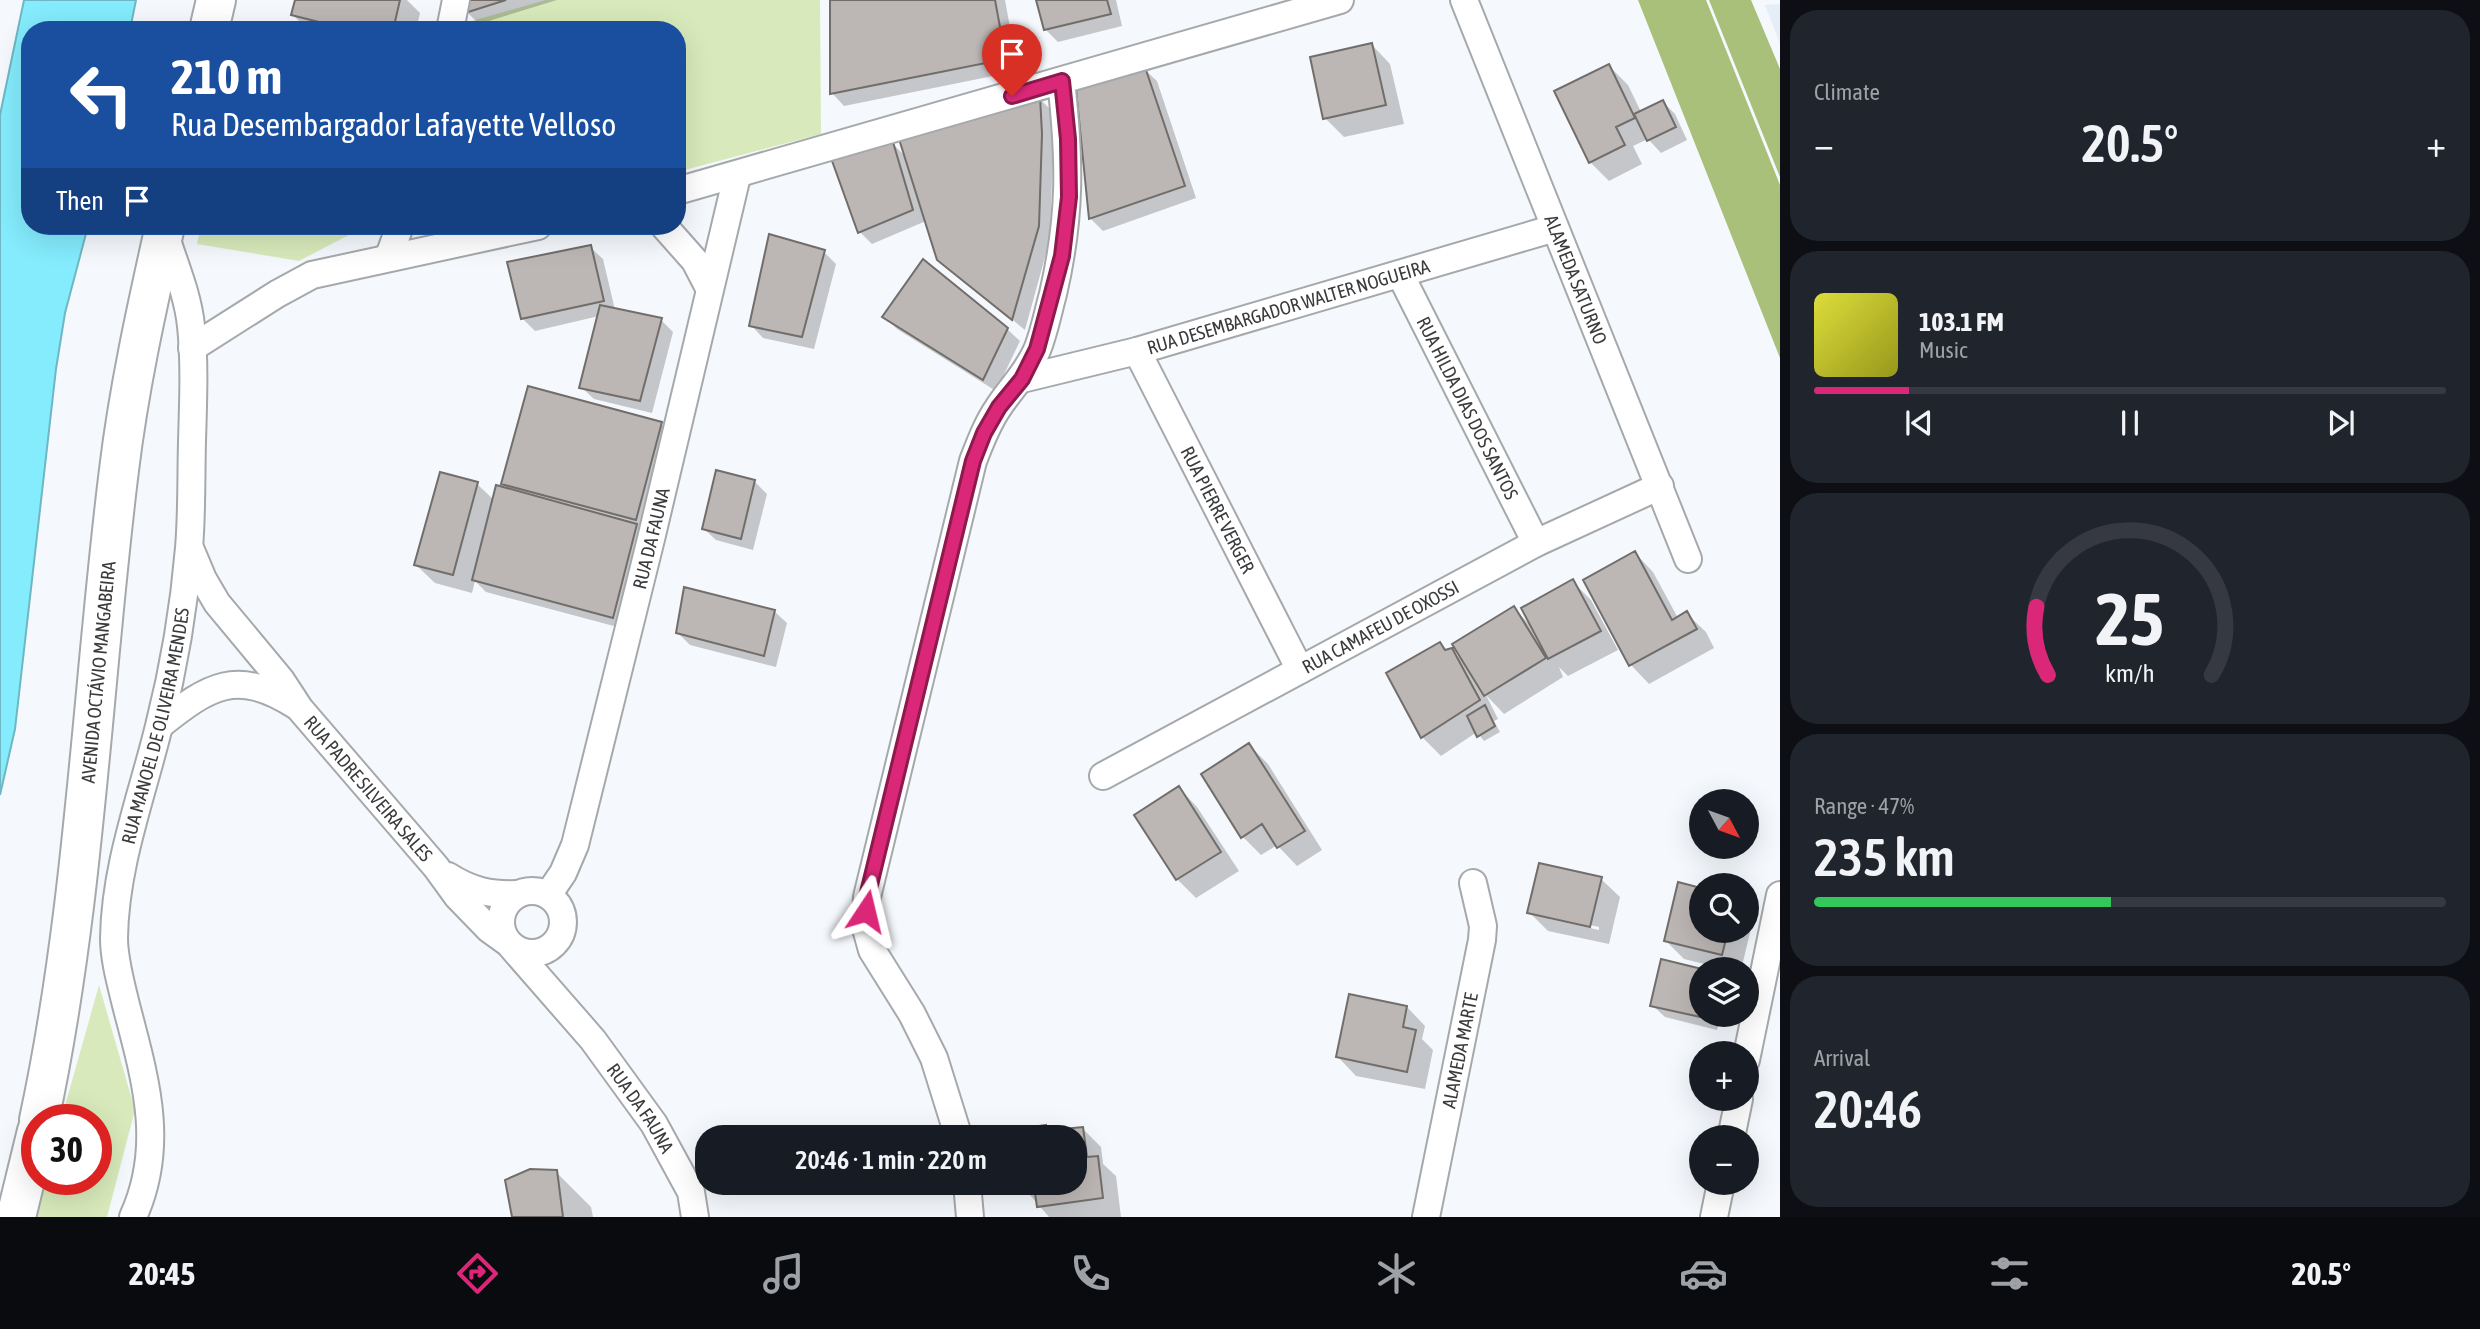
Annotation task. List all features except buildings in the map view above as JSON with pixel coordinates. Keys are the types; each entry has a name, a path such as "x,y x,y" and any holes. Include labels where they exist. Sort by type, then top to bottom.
{"main road":[{"path":"211,21 216,0"},
{"name":"AVENIDA OCTÁVIO MANGABEIRA","path":"42,1104 69,958 105,591 131,386 162,235"},
{"path":"16,1217 21,1195"}],"street":[{"path":"452,21 456,0"},
{"path":"686,189 1340,0"},
{"name":"ALAMEDA SATURNO","path":"1464,0 1688,559"},
{"path":"955,1125 934,1058 905,1003 872,950 865,925 867,897 973,461 984,433 999,407 1022,379 1037,349 1062,256 1069,197 1068,139 1062,81"},
{"name":"RUA DA FAUNA","path":"548,895 564,873 575,845 737,176"},
{"name":"RUA DESEMBARGADOR WALTER NOGUEIRA","path":"1022,379 1137,351 1555,228"},
{"name":"RUA MANOEL DE OLIVEIRA MENDES","path":"133,1217 150,1163 152,1127 146,1088 119,977 114,941 116,904 134,816 160,725 181,620 190,546 191,324 166,235"},
{"path":"389,256 397,235"},
{"path":"192,348 312,275 469,235"},
{"path":"672,235 695,261 709,288"},
{"name":"RUA HILDA DIAS DOS SANTOS","path":"1400,274 1536,543"},
{"name":"RUA PIERRE VERGER","path":"1137,351 1300,670"},
{"name":"RUA CAMAFEU DE OXOSSI","path":"1103,776 1536,543 1660,486"},
{"name":"RUA PADRE SILVEIRA SALES","path":"190,546 203,579 217,603 281,680 300,709 436,867 457,896 489,929 509,944"},
{"name":"RUA PADRE SILVEIRA SALES","path":"160,725 206,691 227,685 273,691 300,709"},
{"name":"RUA PADRE SILVEIRA SALES","path":"436,867 477,891 496,895 517,894"},
{"name":"ALAMEDA MARTE","path":"1426,1217 1482,940 1483,926 1473,883"},
{"path":"538,891 548,895 556,901 561,910 563,926 560,937 553,946 543,952 521,952 509,944 500,921 502,910 517,894 538,891"},
{"path":"1750,1041 1780,895"},
{"name":"RUA DA FAUNA","path":"509,944 593,1040 654,1124 691,1192 695,1217"},
{"path":"968,1195 970,1217"},
{"path":"1714,1217 1719,1195"}],"shaded area":[{"path":"1780,4 1780,44 1765,5"}],"green space":[{"path":"546,0 820,0 821,134 686,170 686,21 472,21"},
{"path":"1638,0 1706,0 1780,185 1780,358"},
{"path":"1709,0 1751,0 1780,69 1780,177"},
{"path":"199,235 349,235 299,261 197,244"},
{"path":"99,985 135,1110 107,1217 37,1217 42,1195 112,1195 112,1104 66,1104"}],"water":[{"path":"24,0 136,0 132,21 21,21 21,235 86,235 65,313 56,369 15,729 0,795 0,115"}],"route":[{"path":"866,911 867,897 973,461 984,433 999,407 1022,379 1037,349 1062,256 1069,197 1068,139 1062,81 1012,96"}]}
